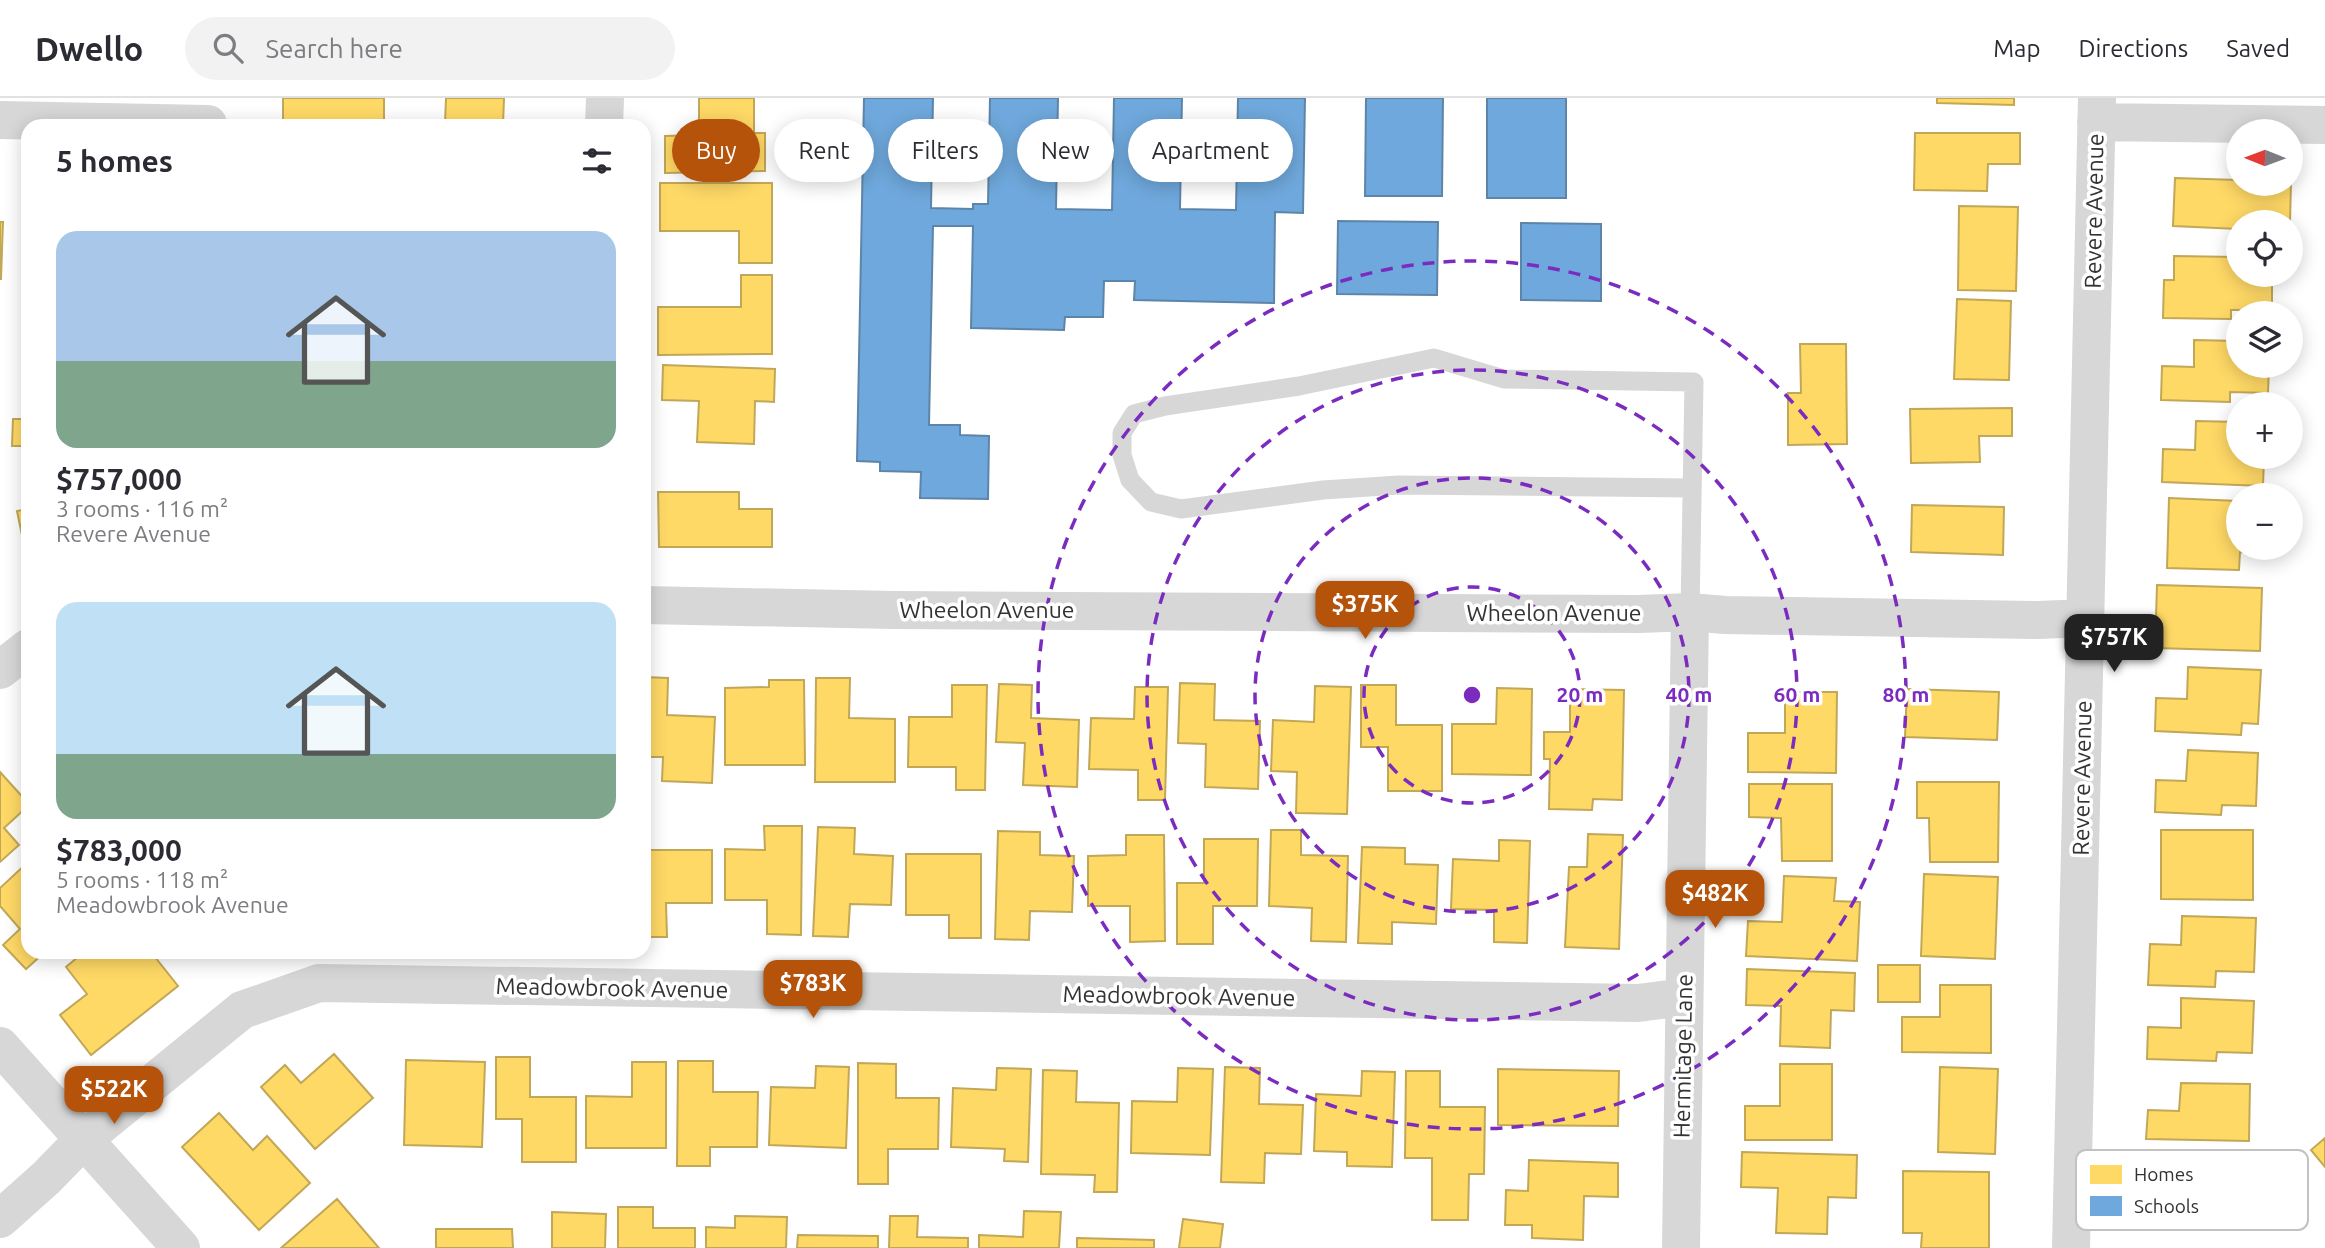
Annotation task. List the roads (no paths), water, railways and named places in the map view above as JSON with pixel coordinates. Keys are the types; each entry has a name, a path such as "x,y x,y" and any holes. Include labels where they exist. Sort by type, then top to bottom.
{"street":[{"path":"604,119 605,98"},
{"path":"2096,110 2325,125"},
{"name":"Revere Avenue","path":"2071,1248 2096,110"},
{"path":"52,119 208,116"},
{"path":"0,120 21,120"},
{"name":"Wheelon Avenue","path":"651,605 906,610 1625,614 1690,611 1739,615 2039,620 2085,618"},
{"name":"Hermitage Lane","path":"1681,1248 1690,611"},
{"path":"0,670 21,654"},
{"name":"Meadowbrook Avenue","path":"0,1219 85,1138 242,1010 319,983 1638,1003 1684,997"},
{"path":"0,1046 181,1248"}],"lane":[{"path":"1690,611 1694,382 1504,379 1434,358 1299,386 1165,405 1134,414 1122,433 1122,455 1130,480 1151,502 1181,509 1323,490 1399,485 1692,488"}]}
